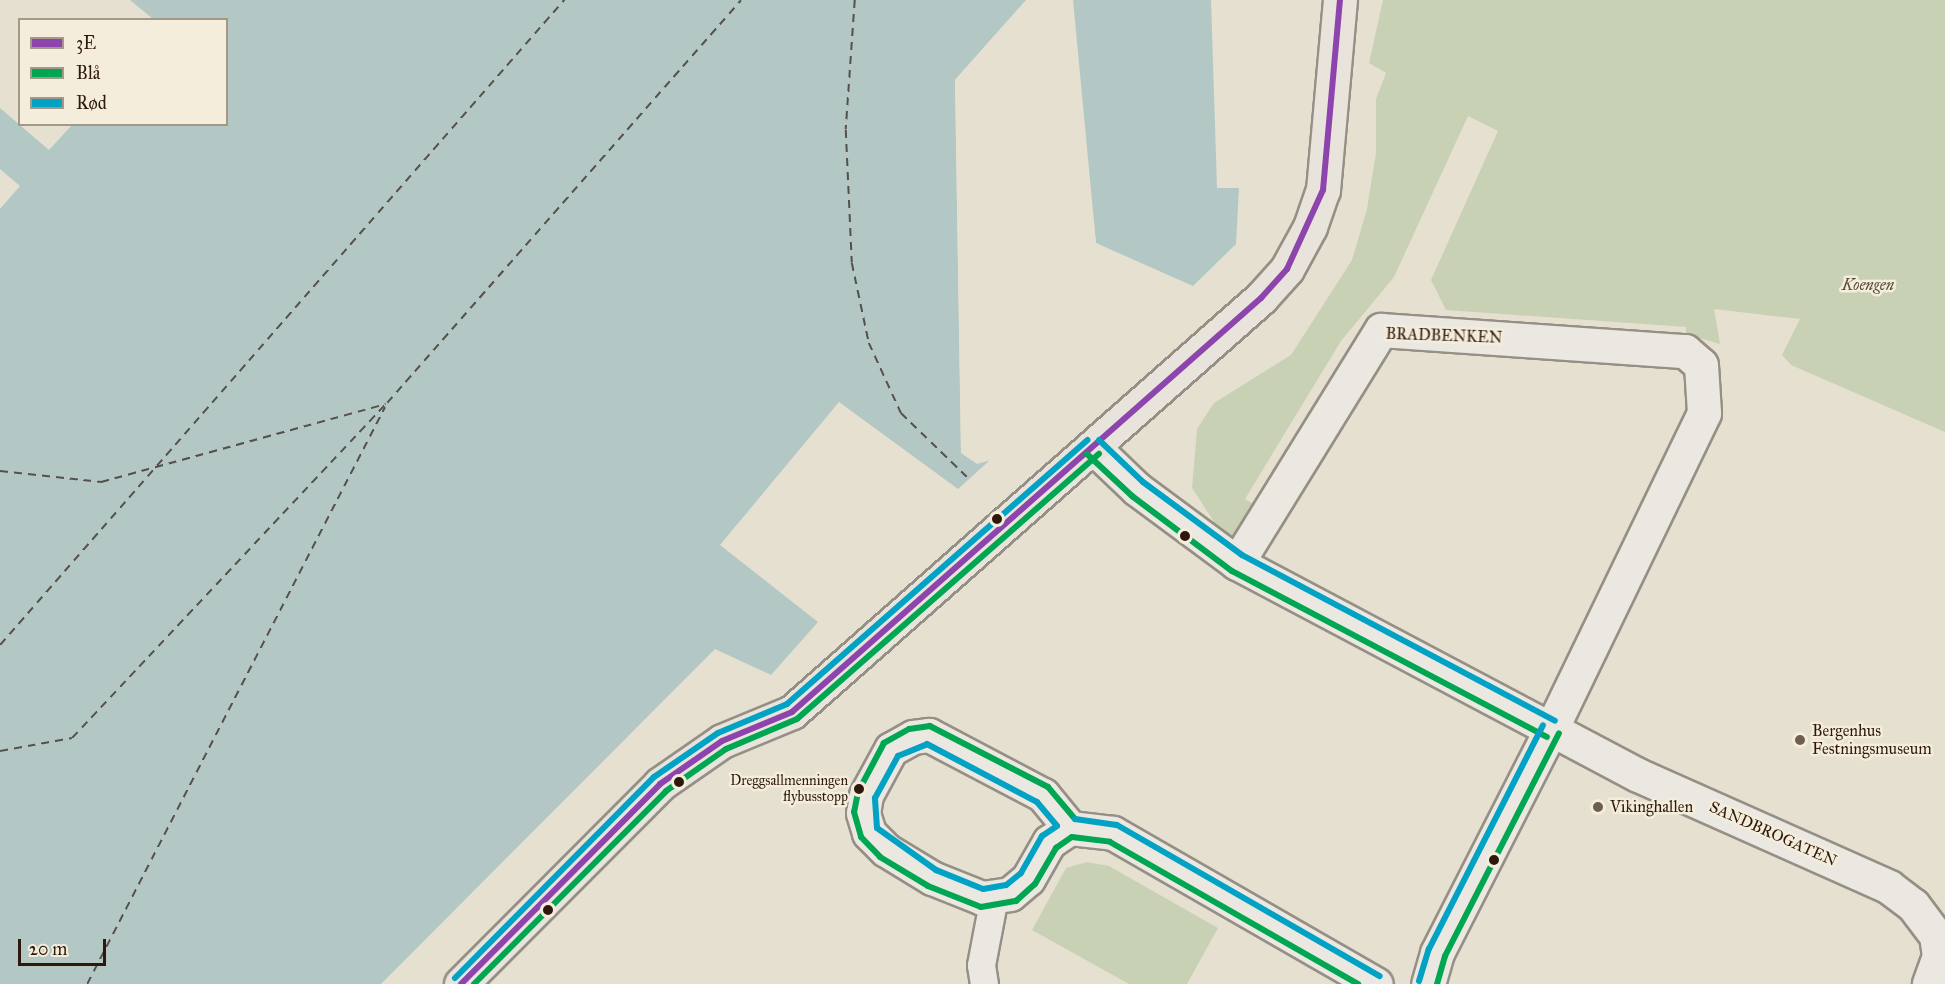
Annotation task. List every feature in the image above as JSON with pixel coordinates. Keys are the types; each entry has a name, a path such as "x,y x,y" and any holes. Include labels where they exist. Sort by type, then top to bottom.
{"main road":[{"path":"461,984 660,784 722,741 792,712 828,683 1093,447 1287,269 1311,227 1323,190 1340,0"}],"street":[{"name":"BRADBENKEN","path":"1237,563 1381,330 1685,351 1701,365 1704,413 1551,729"},
{"name":"SANDBROGATEN","path":"1093,447 1137,489 1237,563 1638,775 1889,887 1913,905 1936,935 1939,956 1929,984"},
{"path":"1428,984 1437,953 1551,729"},
{"path":"1070,828 1043,795 939,739 913,736 891,749 866,795 869,833 886,850 932,878 994,897 1010,894 1028,879 1049,842 1070,828 1113,833 1376,984"},
{"path":"984,984 981,965 994,897"}],"green space":[{"name":"Koengen","path":"1383,0 1945,0 1945,432 1791,365 1782,355 1800,319 1714,309 1720,344 1686,334 1686,327 1446,310 1431,280 1498,131 1468,116 1394,277 1341,341 1245,499 1268,513 1249,543 1220,531 1192,488 1197,429 1214,403 1291,355 1352,260 1367,209 1376,153 1376,99 1386,73 1369,63"},
{"path":"1087,862 1109,866 1218,928 1187,984 1129,984 1032,930 1066,868"}],"shaded area":[{"path":"130,0 1026,0 955,80 961,453 977,463 984,457 989,461 958,489 839,402 720,545 818,622 771,675 715,649 381,984 0,984 0,209 20,186 0,169 0,108 18,123 18,126 21,126 49,150 71,126 228,126 228,18 152,18"},
{"path":"1073,0 1211,0 1217,188 1239,188 1236,244 1193,286 1096,243"}],"pier":[{"path":"1026,0 958,81 964,451 977,460 984,454 991,460 977,464 961,453 955,80"},
{"path":"1070,0 1096,243 1191,288 1098,251 1093,244"}],"ferry route":[{"path":"0,645 564,0"},
{"path":"0,751 72,738 387,403 741,0"},
{"path":"855,0 846,130 852,263 869,343 901,413 969,479"},
{"path":"0,471 101,482 386,404"},
{"path":"87,984 385,407"}],"transit line":[{"name":"3E","path":"461,984 660,784 722,741 792,712 1261,298 1287,269 1323,190 1340,0"},
{"name":"Rød","path":"455,978 654,777 718,733 787,704 1087,440"},
{"name":"Rød","path":"1099,440 1143,482 1242,555 1555,721"},
{"name":"Blå","path":"1087,454 1132,496 1232,571 1547,737"},
{"name":"Blå","path":"474,984 666,791 726,749 797,719 1099,454"},
{"name":"Rød","path":"1419,981 1429,949 1543,725"},
{"name":"Blå","path":"1075,819 1048,787 930,726 909,729 884,743 858,792 854,812 861,837 880,857 928,886 981,907 1016,901 1035,884 1056,848 1072,837 1110,842 1358,984"},
{"name":"Blå","path":"1437,984 1445,956 1559,733"},
{"name":"Rød","path":"927,744 1037,802 1057,826 1042,836 1021,873 1006,885 983,889 936,870 877,828 875,798 898,756 927,744"},
{"name":"Rød","path":"1075,819 1117,825 1380,976"}],"place":[{"name":"Bergenhus Festningsmuseum","path":"1800,740"},
{"name":"Dreggsallmenningen flybusstopp","path":"859,789"},
{"name":"Vikinghallen","path":"1598,807"}]}
